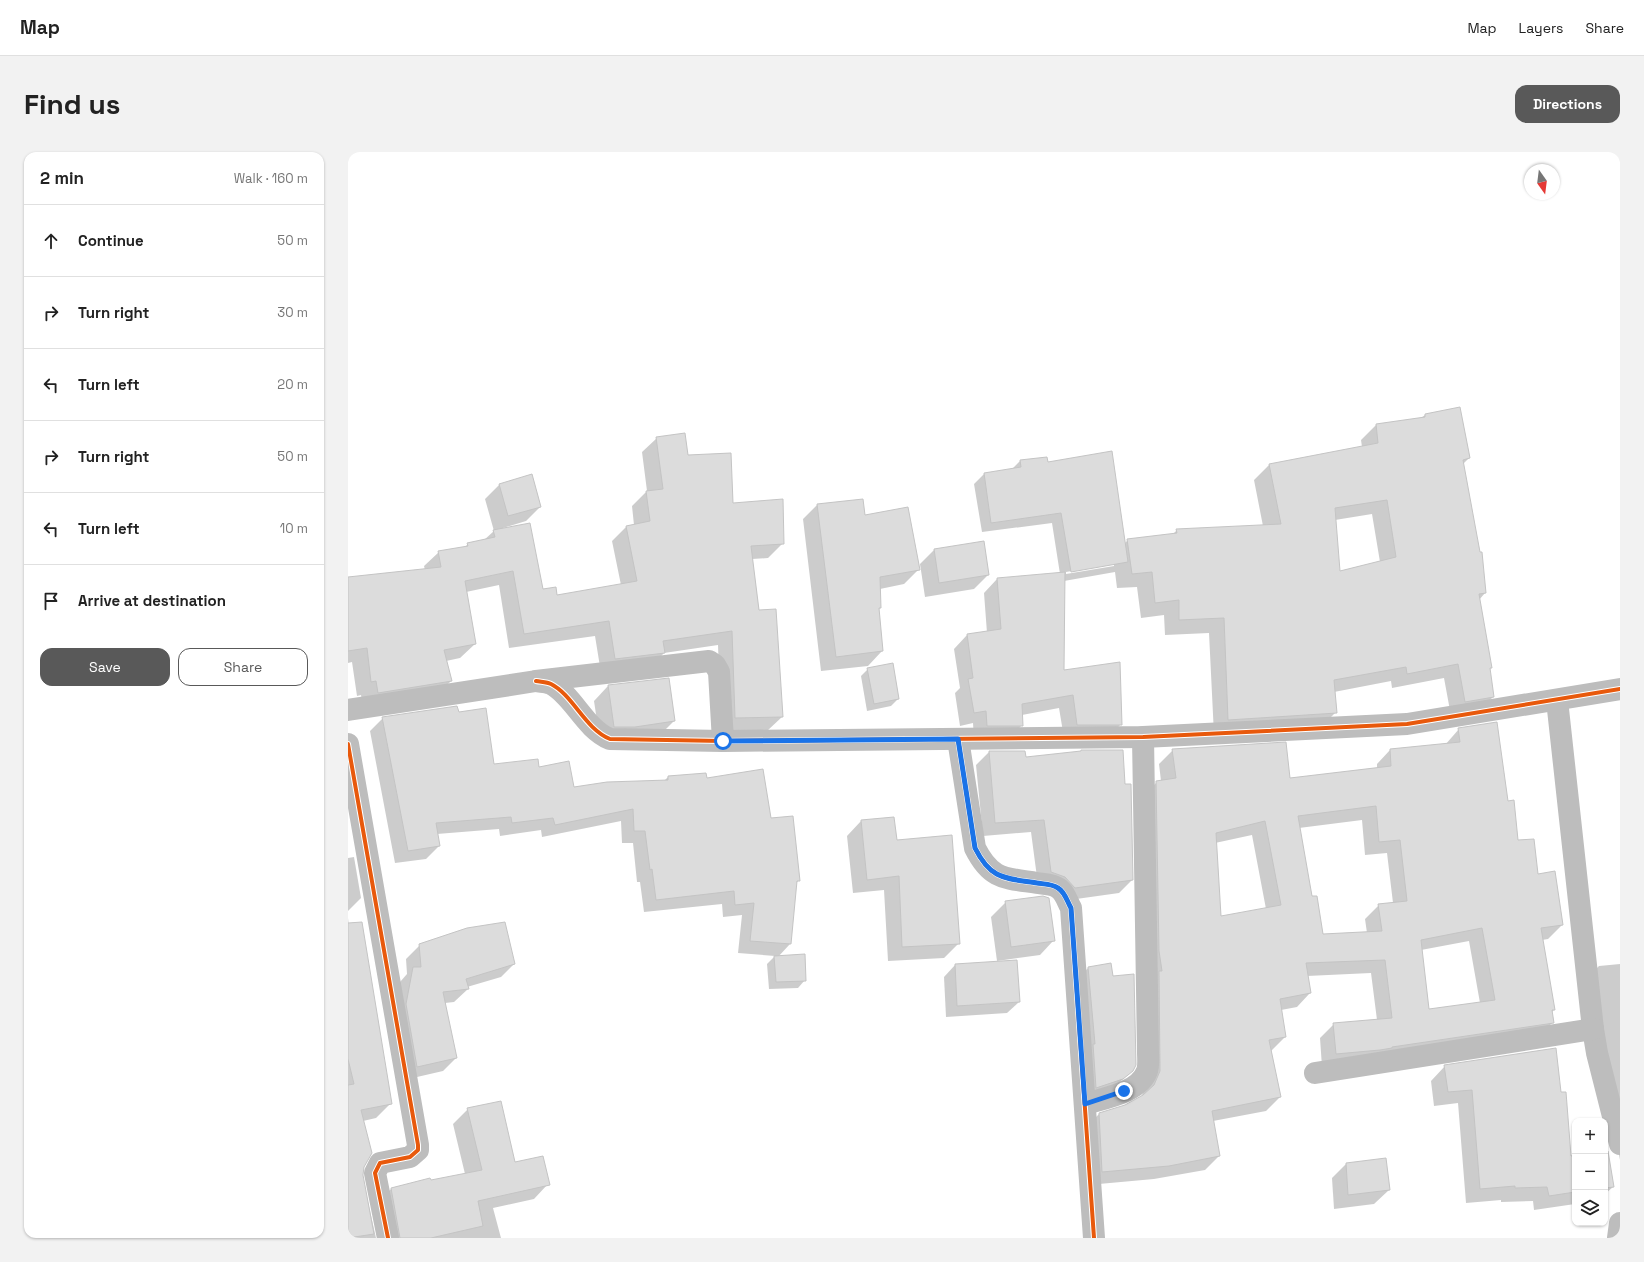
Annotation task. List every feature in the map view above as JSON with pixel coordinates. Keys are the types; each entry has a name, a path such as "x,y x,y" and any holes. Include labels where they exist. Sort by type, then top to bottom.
{"street":[{"path":"348,710 536,680 709,661 715,665 719,672 723,741"},
{"path":"536,680 552,684 600,735 610,739 723,741 1143,737 1407,724 1620,689"},
{"path":"1557,700 1593,1029 1597,1053 1620,1144"},
{"path":"1085,1104 1124,1091 1138,1084 1147,1071 1148,1052 1143,737"},
{"path":"958,739 975,848 982,861 992,873 1009,879 1057,887 1063,892 1071,908 1094,1238"},
{"path":"348,744 418,1145 418,1150 410,1157 380,1163 375,1173 388,1238"},
{"path":"1315,1073 1593,1029"},
{"path":"1618,1238 1620,1223"}],"building":[{"path":"1460,407 1470,458 1463,460 1480,552 1482,552 1486,593 1479,594 1492,668 1490,668 1494,697 1465,702 1458,664 1407,674 1406,667 1334,680 1337,713 1228,720 1224,618 1179,620 1179,600 1155,603 1152,572 1132,574 1127,539 1177,533 1176,529 1281,524 1269,464 1378,443 1376,424 1425,417 1425,414","holes":["1387,500 1396,557 1340,571 1335,508"]},
{"path":"685,433 688,455 731,453 733,503 783,499 784,544 751,546 759,610 776,609 783,717 735,718 732,631 663,641 665,653 615,659 609,621 524,634 513,571 465,581 476,644 444,650 452,681 378,693 376,681 371,682 367,648 348,651 348,577 441,567 438,551 468,546 467,543 495,537 493,530 530,523 543,589 556,587 557,595 637,581 626,526 650,521 646,491 663,489 656,437"},
{"path":"1112,451 1128,562 1071,572 1061,513 991,523 984,473 1021,467 1020,460 1047,457 1048,462"},
{"path":"532,474 541,507 508,516 499,484"},
{"path":"863,499 865,515 908,507 920,570 880,577 881,608 879,608 883,651 836,657 817,504"},
{"path":"984,541 989,575 939,583 934,549"},
{"path":"1065,572 1064,670 1120,662 1122,725 1077,725 1073,695 1022,704 1023,726 987,726 986,711 974,713 968,679 973,678 967,634 1001,629 997,578"},
{"path":"893,663 899,699 874,704 867,668"},
{"path":"669,678 675,721 635,727 614,727 608,685"},
{"path":"457,706 459,712 486,708 494,764 538,759 539,767 569,761 574,787 607,782 668,780 668,776 706,773 707,778 763,769 771,818 793,816 800,881 797,881 791,944 750,941 754,903 735,905 734,891 656,900 652,869 650,870 645,831 634,831 633,809 555,825 553,818 512,823 511,817 436,823 440,846 408,851 382,717"},
{"path":"1497,722 1508,801 1514,800 1518,840 1534,839 1538,874 1555,871 1563,925 1541,928 1555,1010 1552,1010 1554,1023 1380,1050 1336,1054 1333,1023 1392,1018 1385,960 1306,963 1311,993 1280,999 1286,1037 1269,1040 1281,1097 1212,1111 1220,1156 1169,1166 1102,1172 1099,1113 1125,1105 1143,1095 1154,1085 1160,1071 1159,971 1162,971 1159,951 1156,781 1176,778 1172,749 1286,742 1290,778 1391,766 1390,749 1460,742 1458,728","holes":["1376,806 1379,842 1400,840 1407,901 1378,904 1382,931 1323,934 1317,896 1312,896 1298,816","1265,821 1281,905 1221,916 1216,833","1482,928 1495,1000 1429,1009 1421,940"]},
{"path":"1081,750 1123,750 1125,784 1131,784 1133,880 1075,888 1065,877 1051,872 1044,820 995,823 989,751 1025,751 1026,757"},
{"path":"894,817 897,840 952,835 960,944 902,947 899,876 867,880 861,820"},
{"path":"1043,896 1049,898 1055,941 1011,947 1005,901"},
{"path":"362,922 392,1104 361,1110 372,1153 364,1167 363,1175 374,1234 348,1238 348,1085 354,1084 348,1059 348,923"},
{"path":"505,922 515,964 466,979 469,989 443,992 457,1058 417,1067 406,1004 413,967 421,967 419,944 467,928"},
{"path":"805,954 806,981 776,982 774,956"},
{"path":"1017,960 1020,1002 957,1006 955,964"},
{"path":"1111,963 1113,976 1134,974 1136,1065 1133,1071 1123,1079 1096,1088 1093,1044 1095,1044 1088,967"},
{"path":"1556,1048 1561,1092 1566,1092 1572,1156 1572,1192 1549,1196 1547,1187 1515,1188 1515,1186 1480,1189 1472,1090 1448,1092 1444,1065"},
{"path":"501,1101 515,1162 543,1156 550,1185 478,1201 483,1226 431,1238 400,1238 391,1188 430,1178 431,1180 482,1170 467,1108"},
{"path":"1608,1151 1614,1187 1608,1188"},
{"path":"1386,1158 1390,1190 1348,1195 1346,1163"}],"cycle path":[{"path":"536,681 549,683 559,689 593,728 610,739 723,741 1143,737 1407,724 1620,689"},
{"path":"958,739 975,848 981,858 993,872 1000,876 1016,880 1048,884 1056,887 1064,894 1071,908 1094,1238"},
{"path":"348,744 418,1145 418,1150 410,1157 380,1163 375,1173 388,1238"}],"route":[{"path":"723,741 958,739 975,848 982,861 992,873 1009,879 1057,887 1063,892 1071,908 1085,1104 1124,1091"}]}
